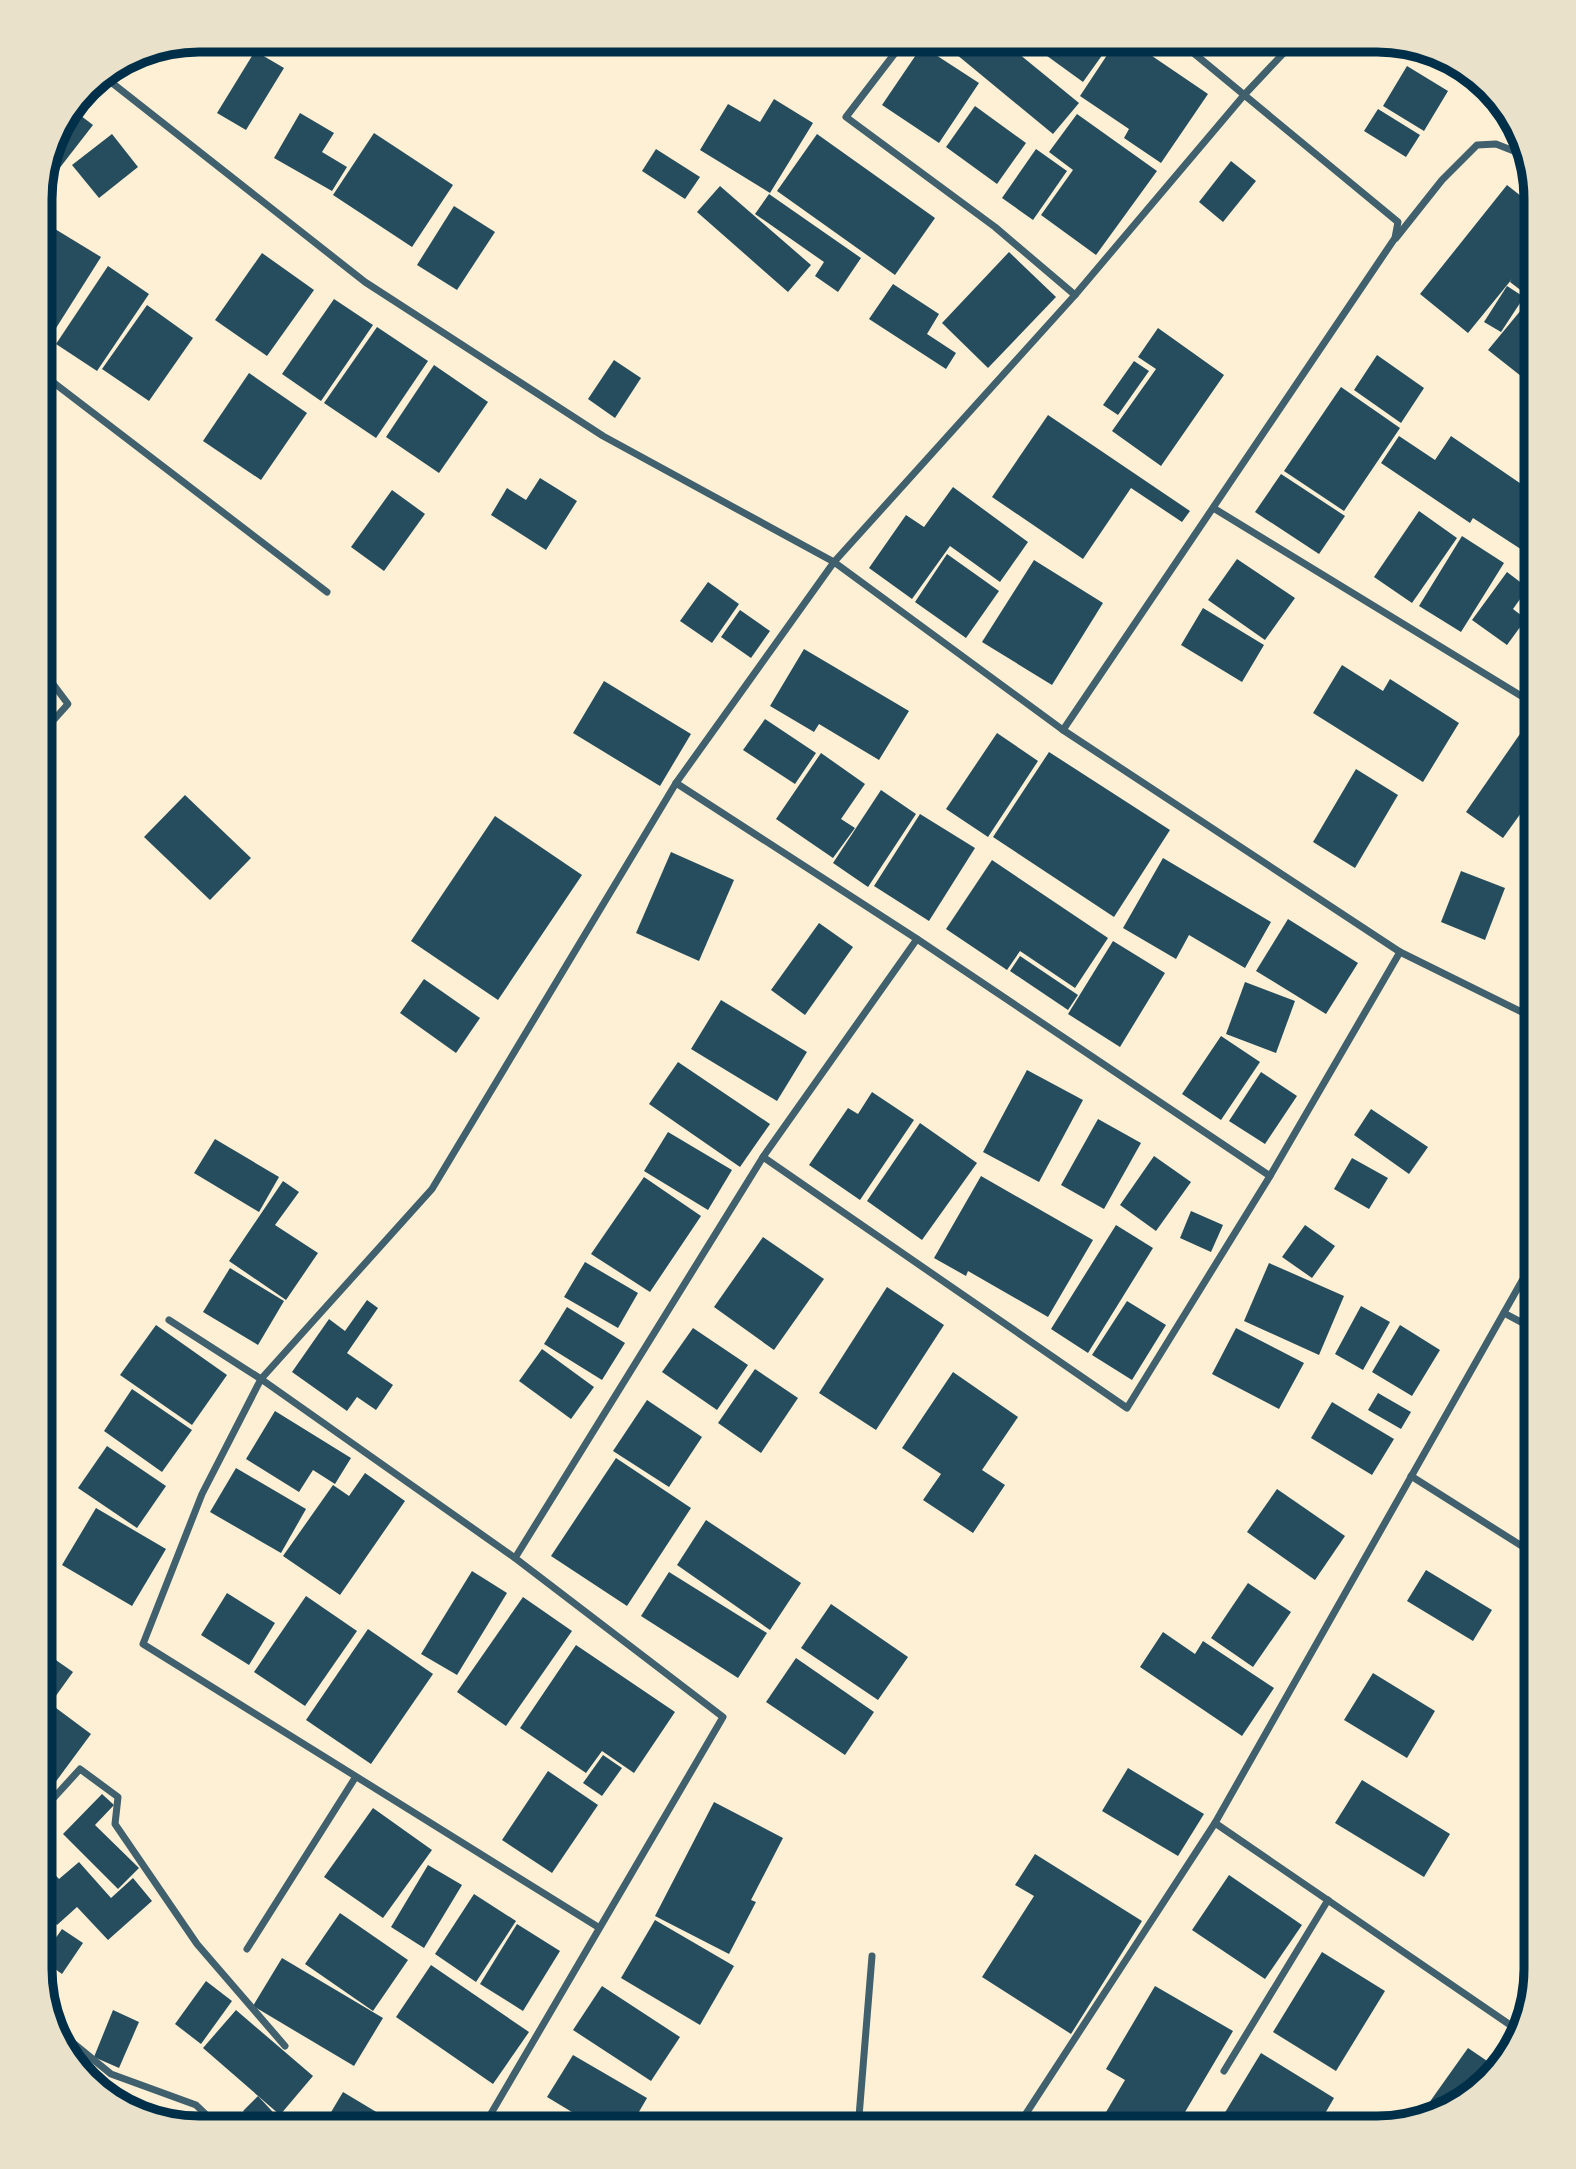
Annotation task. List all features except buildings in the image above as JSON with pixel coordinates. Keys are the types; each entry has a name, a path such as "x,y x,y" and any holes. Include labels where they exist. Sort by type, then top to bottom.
{"street":[{"path":"895,53 846,117 995,227 1075,295"},
{"path":"1195,53 1398,222 1395,238"},
{"path":"598,1927 143,1644 202,1494 261,1379 432,1189 676,783 834,562 1075,295 1245,94 1284,53"},
{"path":"111,82 365,282 603,436 834,562 1063,730 1400,952 1524,1013"},
{"path":"1063,730 1215,509 1395,238 1442,180 1477,145 1496,144 1515,151"},
{"path":"53,382 327,592"},
{"path":"1215,509 1524,698"},
{"path":"53,684 68,704 53,720"},
{"path":"676,783 917,939 1270,1177"},
{"path":"515,1558 763,1157 917,939"},
{"path":"763,1157 1127,1408 1270,1177 1400,952"},
{"path":"1024,2116 1215,1823 1524,1277"},
{"path":"1504,1312 1524,1324"},
{"path":"169,1320 261,1379 515,1558 723,1717 489,2116"},
{"path":"1411,1476 1524,1547"},
{"path":"52,1800 80,1769 118,1797 115,1824 197,1944 285,2046"},
{"path":"247,1949 355,1778"},
{"path":"1215,1823 1512,2026"},
{"path":"1224,2071 1328,1900"},
{"path":"859,2116 872,1956"},
{"path":"71,2042 111,2074 196,2105 207,2116"}]}
